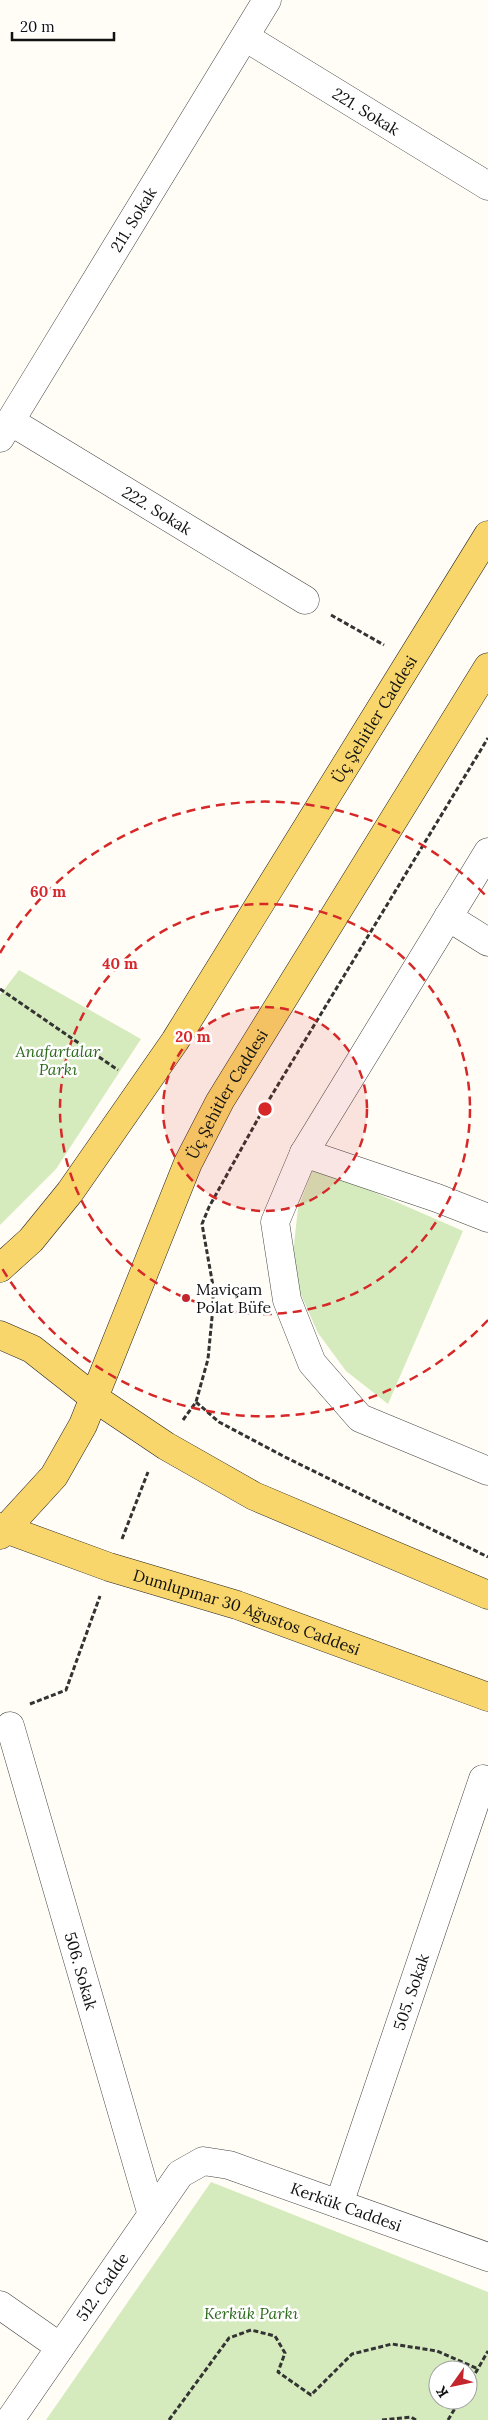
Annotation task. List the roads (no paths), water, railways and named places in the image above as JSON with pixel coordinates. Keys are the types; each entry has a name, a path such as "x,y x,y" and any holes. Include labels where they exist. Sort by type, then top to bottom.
{"main road":[{"name":"Üç Şehitler Caddesi","path":"0,1268 31,1240 70,1192 175,1041 488,535"},
{"name":"Üç Şehitler Caddesi","path":"2,1531 54,1476 83,1425 188,1163 220,1101 488,667"},
{"path":"0,1335 32,1349 93,1397 166,1446 254,1496 488,1595"},
{"name":"Dumlupınar 30 Ağustos Caddesi","path":"2,1531 109,1567 237,1605 488,1697"}],"street":[{"name":"211. Sokak","path":"5,429 267,0"},
{"name":"221. Sokak","path":"245,37 488,186"},
{"name":"222. Sokak","path":"5,429 305,600"},
{"path":"488,852 304,1153 275,1222 287,1300 312,1363 360,1418 488,1471"},
{"path":"448,917 488,942"},
{"path":"304,1153 437,1198 488,1218"},
{"name":"506. Sokak","path":"17,1716 152,2215"},
{"name":"505. Sokak","path":"339,2204 482,1779"},
{"name":"512. Cadde","path":"10,2420 180,2174 203,2161"},
{"name":"Kerkük Caddesi","path":"203,2161 228,2165 488,2257"},
{"path":"0,2305 60,2347"}],"place":[{"name":"Maviçam Polat Büfe","path":"186,1298"}],"park label":[{"name":"Anafartalar Parkı","path":"58,1060"},
{"name":"Kerkük Parkı","path":"251,2313"}]}
